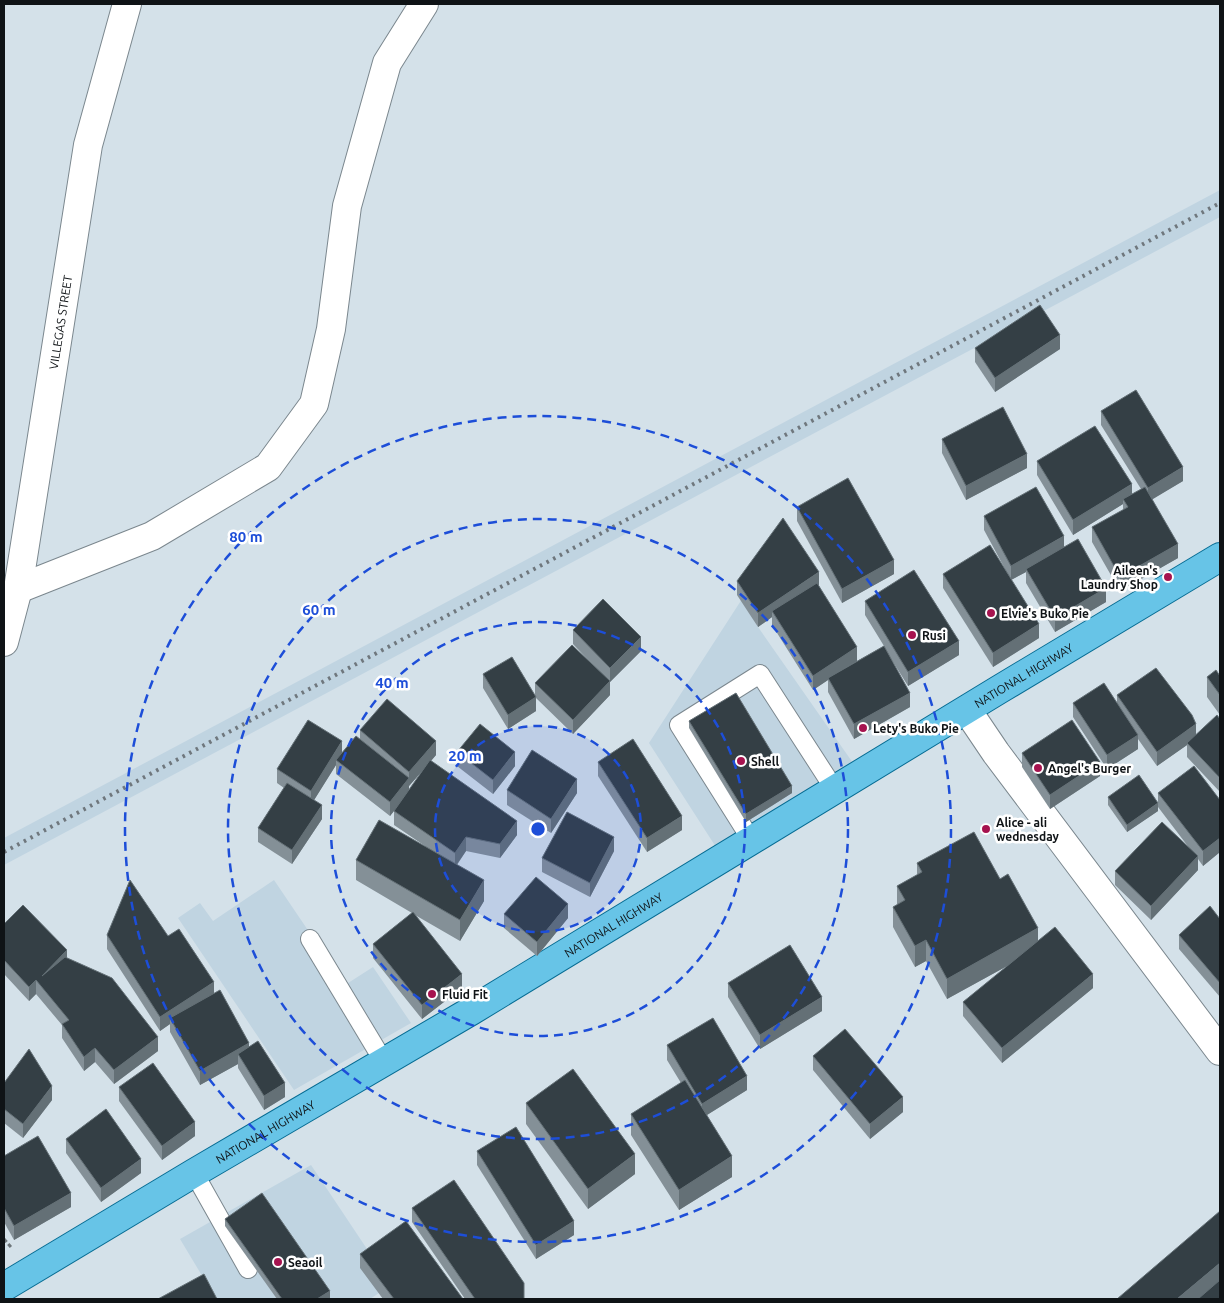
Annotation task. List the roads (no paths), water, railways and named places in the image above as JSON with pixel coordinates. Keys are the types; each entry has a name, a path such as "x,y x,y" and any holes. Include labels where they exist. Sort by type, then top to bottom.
{"main road":[{"name":"NATIONAL HIGHWAY","path":"4,1287 194,1173 480,1006 1220,557"}],"street":[{"name":"VILLEGAS STREET","path":"4,639 18,589 88,145 127,4"},
{"path":"18,589 152,536 268,467 314,404 331,329 347,206 387,63 424,4"},
{"path":"967,710 996,754 1220,1051"}],"lane":[{"path":"752,840 679,725 760,674 835,790"},
{"path":"310,939 384,1062"},
{"path":"194,1173 248,1269"}],"railway":[{"path":"4,852 1220,203"}],"place":[{"name":"Aileen's Laundry Shop","path":"1168,577"},
{"name":"Elvie's Buko Pie","path":"991,613"},
{"name":"Rusi","path":"912,635"},
{"name":"Lety's Buko Pie","path":"863,728"},
{"name":"Shell","path":"741,761"},
{"name":"Angel's Burger","path":"1038,768"},
{"name":"Alice - ali wednesday","path":"986,829"},
{"name":"Fluid Fit","path":"432,994"},
{"name":"Seaoil","path":"278,1262"}]}
